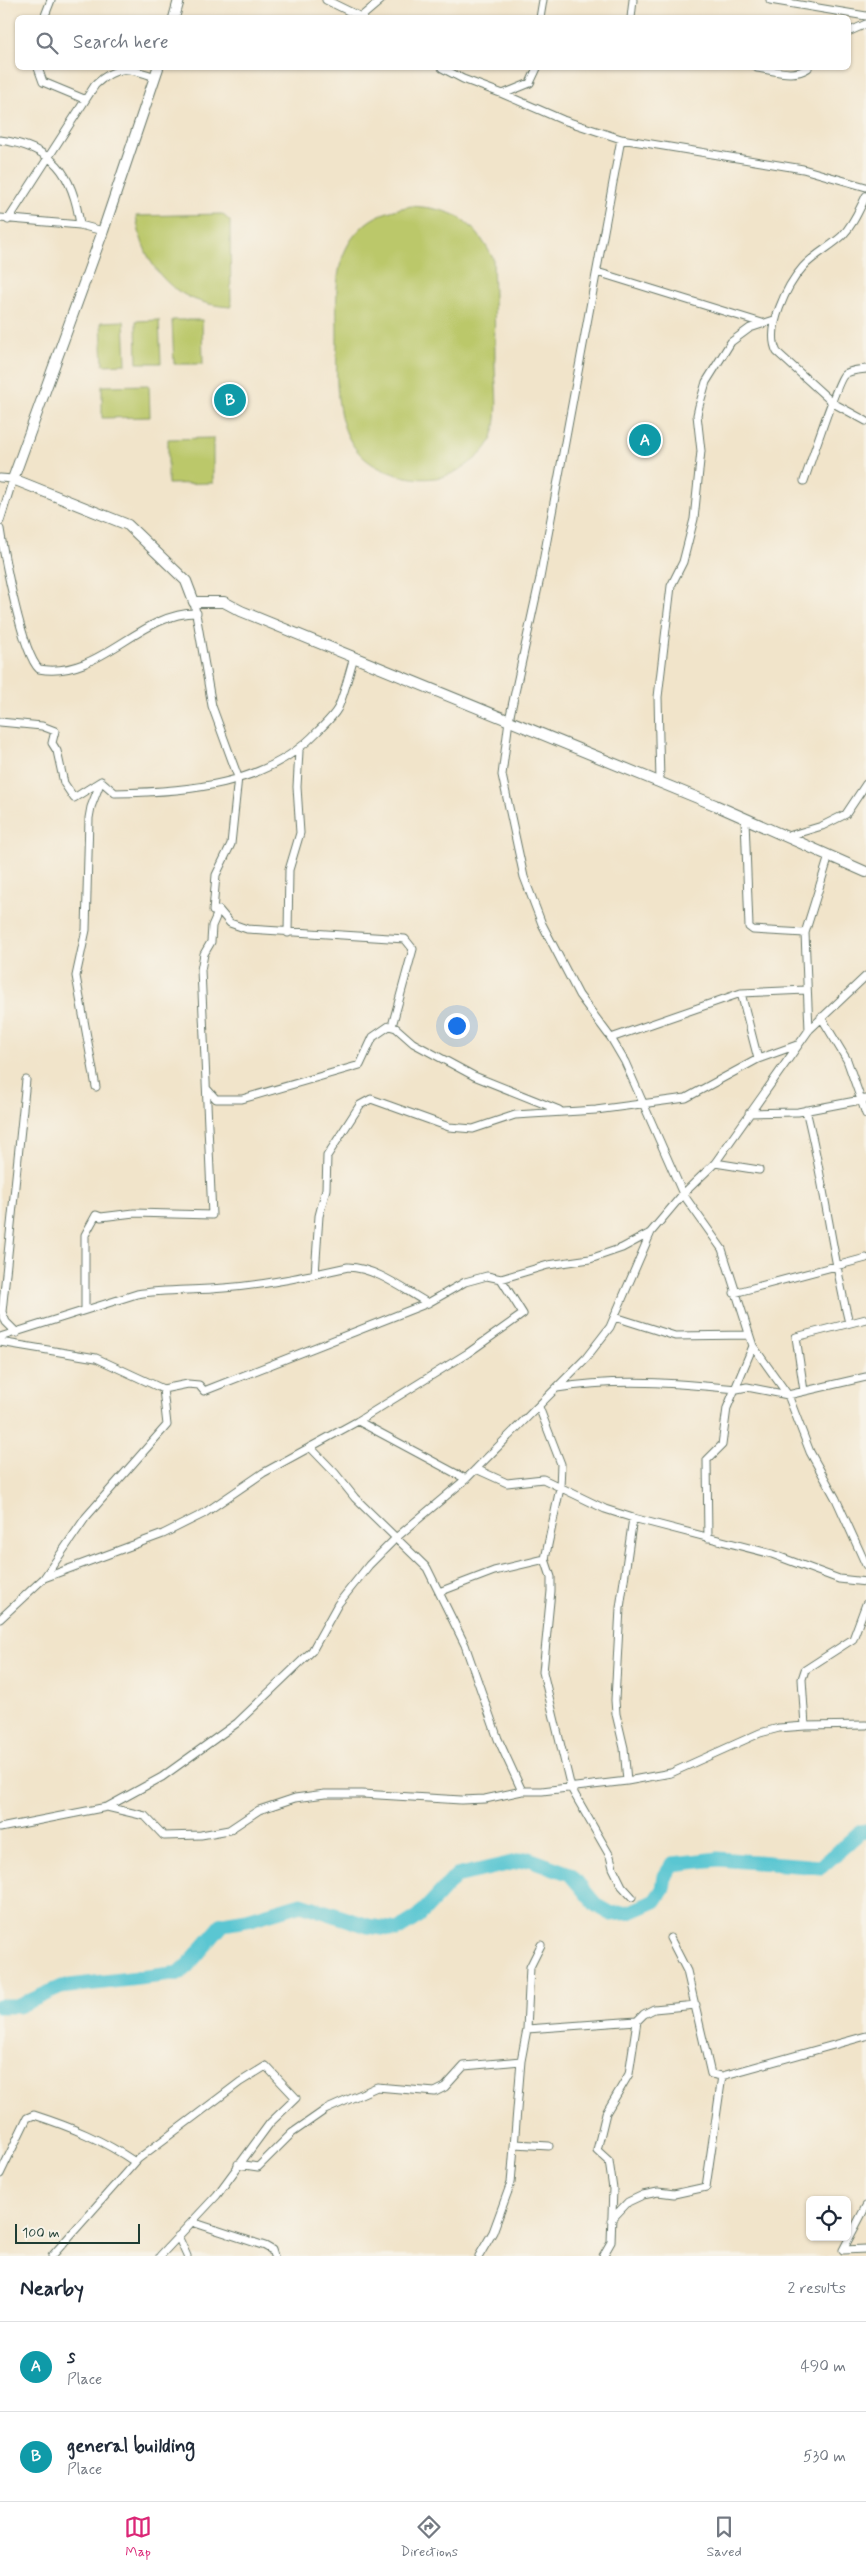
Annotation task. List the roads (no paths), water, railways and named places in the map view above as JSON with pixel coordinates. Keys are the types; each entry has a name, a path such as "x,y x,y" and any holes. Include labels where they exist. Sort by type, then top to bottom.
{"street":[{"path":"45,15 51,0"},
{"path":"175,15 179,0"},
{"path":"326,0 358,15"},
{"path":"364,15 380,0"},
{"path":"540,15 543,0"},
{"path":"631,15 633,0"},
{"path":"770,0 866,16"},
{"path":"851,31 866,24"},
{"path":"39,70 41,79 50,86 84,99"},
{"path":"8,220 84,99 106,75 119,70"},
{"path":"0,521 13,479 103,230 157,72 142,70"},
{"path":"446,70 463,79 504,94 563,120 621,139 803,169 866,187"},
{"path":"504,94 530,83 536,70"},
{"path":"771,70 792,73 804,70"},
{"path":"621,139 540,578 509,720 502,775 524,877 542,924 578,995 611,1038 644,1103 684,1194 722,1249 728,1265 734,1293 753,1346 788,1395 810,1452 866,1565"},
{"path":"0,140 22,145 49,156 74,192 80,225"},
{"path":"866,196 854,220 843,235 803,268 774,320 773,340 777,352 833,403 866,421"},
{"path":"0,218 80,225 103,230"},
{"path":"597,272 762,323"},
{"path":"660,782 658,697 671,586 683,562 694,519 702,451 697,415 699,406 706,382 731,342 738,335 762,323 774,320"},
{"path":"804,481 833,403 838,384 844,375 866,369"},
{"path":"0,478 13,479 128,525 186,581 194,602 212,706 238,777 231,844 216,875 213,891 213,911 219,910"},
{"path":"0,529 8,578 30,651 35,665 40,669 52,671 98,659 128,638 182,613 196,613"},
{"path":"194,602 224,602 241,611 660,782 866,872"},
{"path":"101,781 115,793 148,792 201,787 265,770 299,751 337,709 354,657"},
{"path":"0,722 42,726 55,731 52,743 58,751 64,783 74,798 101,781"},
{"path":"288,933 289,870 300,833 297,787 299,751"},
{"path":"96,1087 76,976 86,930 90,807 101,781"},
{"path":"785,837 828,824 846,814 866,784"},
{"path":"745,820 749,927 753,930 804,933"},
{"path":"809,1030 804,933 829,856"},
{"path":"219,910 230,923 242,928 288,933 405,938 409,941 413,954 392,1026"},
{"path":"85,1310 85,1235 96,1215 101,1217 113,1214 134,1213 212,1215 201,970 204,954 211,942 212,926 219,910"},
{"path":"0,1828 107,1807 162,1777 237,1724 312,1651 338,1604 368,1565 476,1469 539,1407 598,1343 615,1317 651,1232 684,1194 715,1163 809,1030 866,976"},
{"path":"611,1038 741,993 806,990"},
{"path":"741,993 758,1059"},
{"path":"821,1017 847,1060 864,1099 866,1114"},
{"path":"206,1089 216,1099 237,1100 360,1065 373,1037 385,1027 392,1026"},
{"path":"392,1026 407,1040 474,1076 561,1111"},
{"path":"315,1274 319,1216 326,1189 327,1156 360,1105 370,1099 463,1130 483,1127 515,1115 596,1110 695,1095 758,1059 797,1045"},
{"path":"17,1333 6,1322 2,1312 26,1080"},
{"path":"749,1113 806,1110 864,1099"},
{"path":"806,1110 817,1154 835,1265 849,1323"},
{"path":"715,1163 759,1170"},
{"path":"0,1342 96,1358 162,1389 199,1384 204,1392 428,1303 465,1282 487,1276 501,1279 548,1265 590,1259 622,1248 651,1232"},
{"path":"734,1293 774,1284 835,1265 866,1258"},
{"path":"0,1337 85,1310 156,1291 224,1288 348,1267 360,1268 428,1303"},
{"path":"44,1578 163,1534 203,1514 263,1473 358,1421 468,1353 523,1314 501,1279"},
{"path":"615,1317 675,1336 749,1335"},
{"path":"804,1391 796,1336 866,1319"},
{"path":"708,1538 706,1460 722,1446 727,1408 737,1389 753,1346"},
{"path":"557,1388 594,1382 737,1389 747,1387 788,1395 866,1377"},
{"path":"0,1620 44,1578 86,1517 167,1425 162,1389"},
{"path":"539,1407 561,1464 560,1488 545,1559 550,1577 550,1591 543,1672 571,1788 610,1856 613,1868 622,1886 632,1898"},
{"path":"358,1421 466,1478"},
{"path":"310,1447 355,1498 427,1568 442,1602 465,1645 498,1739 522,1791"},
{"path":"476,1469 507,1483 543,1479 605,1509 633,1518 772,1554 839,1579 866,1582"},
{"path":"626,1781 624,1748 616,1714 615,1700 620,1608 633,1518"},
{"path":"439,1592 494,1571 545,1559"},
{"path":"805,1726 802,1679 805,1670 850,1642 855,1635 866,1604"},
{"path":"107,1807 138,1813 144,1816 164,1836 175,1837 229,1830 259,1810 296,1798 362,1794 460,1800 485,1799 522,1791 571,1788 626,1781 670,1773 760,1733 805,1726 866,1725"},
{"path":"670,1938 687,1971 712,2074 722,2076 866,2036"},
{"path":"479,2256 493,2232 508,2195 515,2144 521,2061 527,2029 530,1967 541,1945"},
{"path":"603,2256 612,2242 611,2167 604,2154 597,2150 606,2113 629,2074 638,2021 644,2014 654,2009 696,2004"},
{"path":"527,2029 638,2021"},
{"path":"238,2164 258,2168 307,2121 370,2089 383,2087 435,2092 445,2087 464,2066 521,2061"},
{"path":"52,2256 135,2162 240,2082 266,2066 296,2098 270,2123 217,2195 160,2256"},
{"path":"611,2220 628,2202 643,2195 658,2192 674,2194 706,2187 722,2076"},
{"path":"0,2174 27,2118 34,2115 75,2128 108,2144 135,2162"},
{"path":"515,2144 550,2146"},
{"path":"837,2256 843,2250 866,2206"},
{"path":"192,2222 265,2246 272,2250 274,2256"},
{"path":"178,2236 187,2256"},
{"path":"843,2250 866,2249"}],"waterway":[{"path":"0,2006 19,2006 61,1987 181,1973 223,1924 247,1920 301,1904 368,1926 397,1930 419,1916 456,1876 529,1859 570,1874 596,1905 612,1914 630,1912 655,1901 663,1889 665,1876 673,1864 718,1859 821,1867 860,1832 866,1831"}],"place":[{"name":"general building","path":"230,400"},
{"name":"s","path":"645,440"}]}
